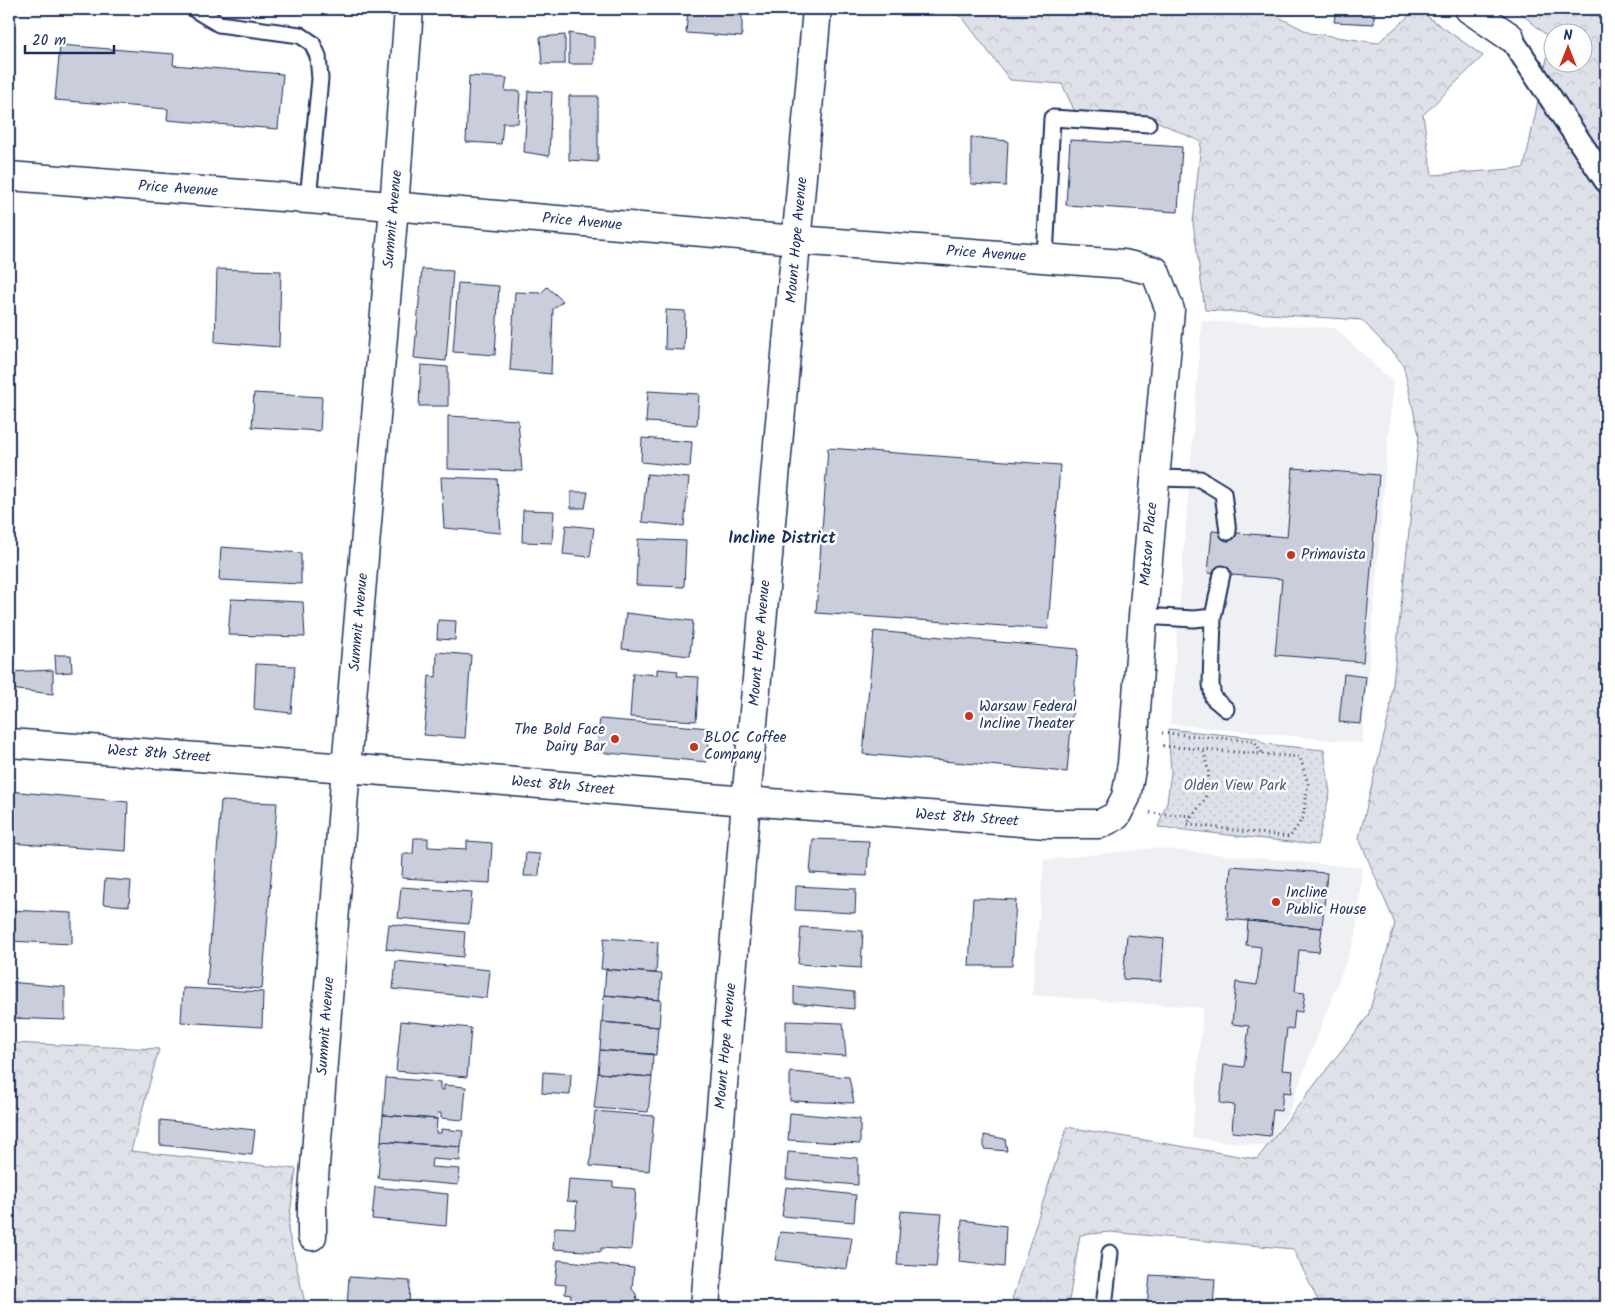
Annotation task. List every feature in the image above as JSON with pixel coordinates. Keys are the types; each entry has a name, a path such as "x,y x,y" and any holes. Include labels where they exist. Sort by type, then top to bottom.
{"street":[{"name":"Summit Avenue","path":"312,1236 312,1204 346,768 410,9"},
{"name":"Mount Hope Avenue","path":"705,1307 746,801 817,9"},
{"path":"1469,9 1510,37 1606,181"},
{"name":"Price Avenue","path":"9,176 797,240 1123,264 1155,270"},
{"name":"Matson Place","path":"1116,816 1126,797 1132,764 1154,478 1170,310 1155,270"},
{"name":"West 8th Street","path":"9,743 1047,824 1100,824 1116,816"}],"lane":[{"path":"194,9 219,24 300,35 312,43 318,56 320,79 308,199"},
{"path":"1045,258 1052,118 1148,124"},
{"path":"1154,478 1200,479 1223,493 1228,532"},
{"path":"1222,574 1213,617 1211,684 1213,698 1226,709"},
{"path":"1143,616 1194,619 1213,617"},
{"path":"1104,1307 1110,1253"}],"path":[{"path":"1159,733 1254,741 1263,754"},
{"path":"1157,746 1204,748 1300,757 1308,784 1303,818 1290,836 1187,824 1205,799 1209,774 1204,748"},
{"path":"1149,813 1193,816"}],"shaded area":[{"path":"1202,321 1335,328 1393,382 1362,743 1170,724"},
{"path":"1154,848 1362,868 1356,935 1287,1116 1266,1146 1192,1138 1203,1008 1032,995 1044,860"}],"green space":[{"path":"943,9 1263,9 1310,33 1378,43 1417,9 1483,56 1423,115 1432,175 1524,168 1544,72 1592,72 1592,22 1542,22 1542,31 1516,9 1606,9 1606,1146 1602,1147 1606,1175 1606,1307 1321,1307 1293,1249 1110,1232 1080,1235 1068,1307 1036,1307 1012,1299 1067,1127 1257,1159 1368,1016 1395,924 1359,838 1390,711 1419,435 1403,364 1362,320 1205,310 1193,223 1201,142 1154,120 1075,112 1062,84 1010,80 962,17"},
{"name":"Olden View Park","path":"1168,729 1257,738 1265,744 1324,750 1330,793 1317,845 1158,827 1167,802 1171,772"},
{"path":"9,1043 159,1049 131,1151 296,1169 288,1230 306,1307 9,1307"}],"building":[{"path":"273,9 301,9 301,13 273,13"},
{"path":"688,9 742,9 742,37 686,33"},
{"path":"1336,9 1374,9 1374,24 1334,22"},
{"path":"569,33 594,37 594,64 569,64"},
{"path":"565,35 565,64 542,64 540,37"},
{"path":"60,45 174,54 173,65 283,74 278,129 167,120 168,109 55,100"},
{"path":"469,76 507,78 505,91 520,91 518,123 503,123 501,144 466,142"},
{"path":"528,91 552,92 549,156 524,152"},
{"path":"569,96 598,96 598,162 569,160"},
{"path":"971,137 1008,141 1006,186 971,184"},
{"path":"1070,140 1182,147 1178,212 1066,205"},
{"path":"217,269 281,271 279,347 215,342"},
{"path":"422,269 453,271 446,361 414,358"},
{"path":"458,283 499,286 495,355 453,352"},
{"path":"547,287 563,301 553,309 551,374 510,370 515,292 541,293"},
{"path":"666,310 685,311 684,350 665,349"},
{"path":"421,365 448,367 448,406 419,406"},
{"path":"648,391 699,394 697,425 646,422"},
{"path":"254,393 322,397 320,431 252,427"},
{"path":"448,416 518,420 522,471 448,469"},
{"path":"642,438 692,442 690,467 641,462"},
{"path":"828,448 1060,465 1048,629 816,613"},
{"name":"Primavista","path":"1293,468 1379,475 1363,662 1275,655 1282,579 1208,573 1212,531 1287,537"},
{"path":"647,474 689,478 684,526 642,522"},
{"path":"441,477 497,479 501,533 444,528"},
{"path":"571,492 588,492 585,508 571,508"},
{"path":"523,510 554,511 552,543 522,542"},
{"path":"566,525 594,528 590,557 563,554"},
{"path":"638,539 686,541 684,587 636,585"},
{"path":"221,547 301,553 301,584 219,580"},
{"path":"231,599 303,602 305,637 228,635"},
{"path":"626,613 693,621 690,656 622,649"},
{"path":"438,620 456,621 455,640 437,639"},
{"name":"Warsaw Federal Incline Theater","path":"874,631 1078,649 1067,772 863,754"},
{"path":"437,652 471,655 465,738 424,735 429,676 436,677"},
{"path":"55,655 71,655 72,672 56,673"},
{"path":"256,664 295,666 291,713 254,709"},
{"path":"657,669 678,671 677,676 699,677 696,721 630,717 633,673 657,675"},
{"path":"53,670 53,694 9,689 9,672"},
{"path":"1344,674 1366,677 1361,724 1339,722"},
{"path":"600,719 710,728 707,762 596,752"},
{"path":"9,791 128,802 126,851 9,843"},
{"path":"221,801 277,803 262,989 207,985"},
{"path":"414,838 428,838 428,847 467,849 467,841 492,843 490,883 402,878 403,854 413,854"},
{"path":"813,839 869,841 867,876 810,873"},
{"path":"526,853 540,854 539,876 524,876"},
{"name":"Incline Public House","path":"1231,866 1327,873 1322,928 1227,919"},
{"path":"105,879 131,881 129,906 103,904"},
{"path":"796,886 856,889 855,913 795,910"},
{"path":"401,887 472,892 469,924 398,918"},
{"path":"973,898 1016,900 1012,966 969,966"},
{"path":"9,910 72,913 72,944 9,941"},
{"path":"1248,921 1322,928 1319,952 1299,950 1295,992 1305,993 1302,1012 1295,1011 1293,1029 1287,1028 1282,1070 1293,1071 1291,1093 1283,1092 1281,1111 1273,1110 1270,1136 1232,1132 1234,1105 1220,1103 1224,1065 1244,1067 1249,1026 1232,1024 1236,982 1257,985 1261,947 1246,945"},
{"path":"389,924 465,932 463,957 386,949"},
{"path":"801,927 863,931 861,968 798,964"},
{"path":"1127,935 1164,939 1161,981 1123,979"},
{"path":"604,938 658,942 656,973 601,969"},
{"path":"396,961 490,970 487,998 393,989"},
{"path":"606,969 662,974 659,1000 604,995"},
{"path":"9,982 65,987 65,1020 9,1018"},
{"path":"794,986 854,992 854,1009 794,1003"},
{"path":"183,988 263,992 262,1027 181,1022"},
{"path":"604,995 661,1000 659,1027 602,1022"},
{"path":"401,1021 471,1028 467,1077 396,1071"},
{"path":"786,1021 843,1023 846,1056 786,1052"},
{"path":"602,1022 658,1027 656,1055 600,1050"},
{"path":"600,1050 653,1054 652,1077 598,1073"},
{"path":"543,1072 571,1074 570,1095 542,1093"},
{"path":"790,1072 849,1077 854,1103 790,1101"},
{"path":"598,1073 652,1077 648,1112 594,1108"},
{"path":"386,1078 440,1082 440,1089 444,1090 444,1085 466,1087 463,1120 441,1118 441,1113 438,1113 437,1119 383,1115"},
{"path":"595,1111 654,1116 649,1171 590,1166"},
{"path":"790,1113 860,1119 860,1144 788,1140"},
{"path":"383,1115 437,1119 436,1133 441,1133 441,1129 463,1131 461,1147 381,1141"},
{"path":"160,1120 255,1130 252,1155 160,1145"},
{"path":"984,1135 1005,1139 1007,1151 984,1149"},
{"path":"381,1141 461,1147 460,1161 432,1159 431,1167 460,1169 458,1185 378,1178"},
{"path":"788,1152 858,1158 858,1185 786,1179"},
{"path":"569,1179 613,1182 613,1187 636,1189 631,1250 601,1248 601,1252 553,1249 555,1227 575,1228 577,1202 567,1201"},
{"path":"375,1187 448,1194 446,1226 372,1219"},
{"path":"786,1187 856,1195 854,1222 782,1216"},
{"path":"901,1211 942,1214 936,1267 897,1265"},
{"path":"962,1220 1006,1226 1004,1267 959,1262"},
{"path":"780,1232 852,1238 847,1269 775,1260"},
{"path":"558,1260 634,1268 632,1289 637,1299 634,1305 623,1307 618,1304 600,1302 600,1307 574,1307 575,1305 570,1305 571,1295 565,1294 566,1285 555,1284"},
{"path":"1150,1275 1215,1279 1213,1307 1147,1307"},
{"path":"349,1277 410,1281 409,1307 347,1307"}],"place":[{"name":"Primavista","path":"1291,555"},
{"name":"Warsaw Federal Incline Theater","path":"969,716"},
{"name":"The Bold Face Dairy Bar","path":"615,739"},
{"name":"BLOC Coffee Company","path":"694,747"},
{"name":"Incline Public House","path":"1276,902"}],"district":[{"name":"Incline District","path":"782,538"}]}
